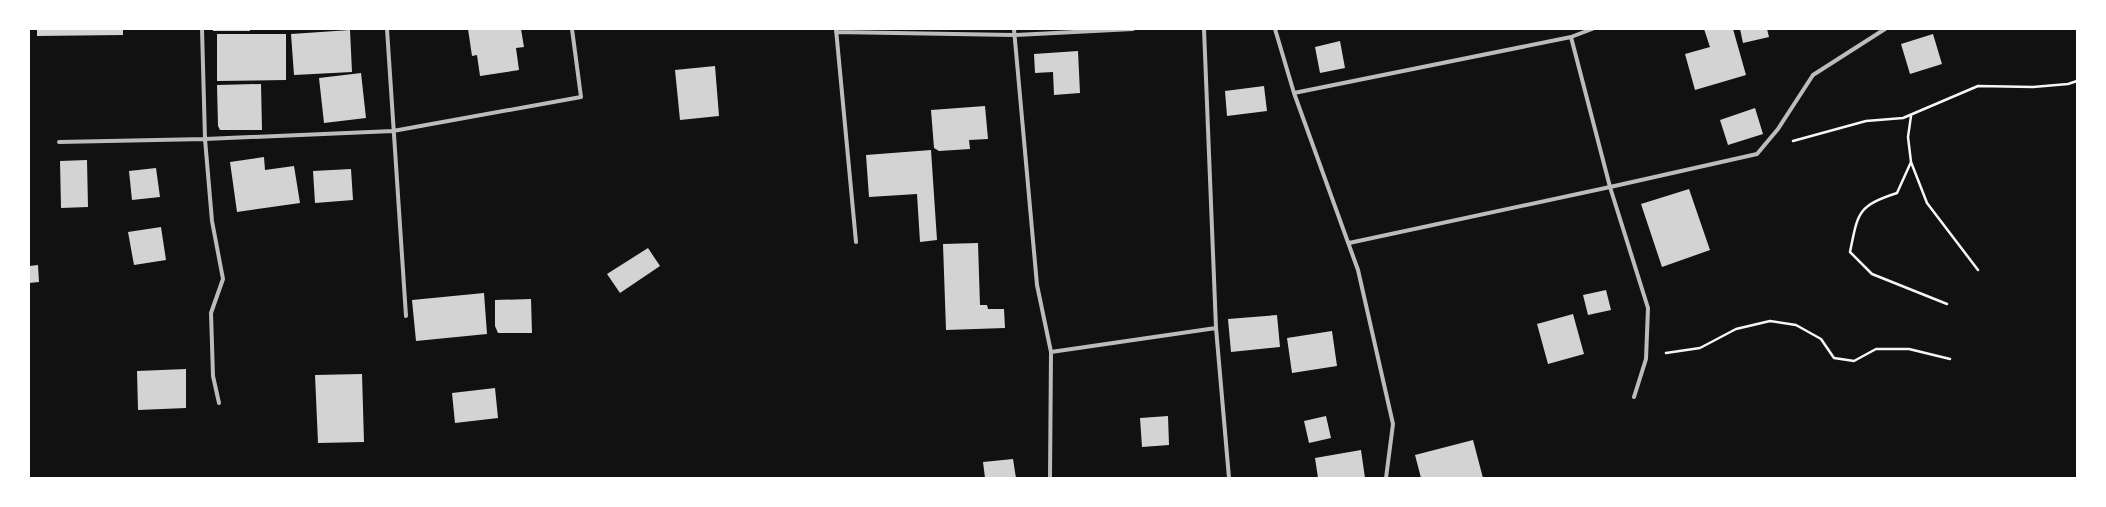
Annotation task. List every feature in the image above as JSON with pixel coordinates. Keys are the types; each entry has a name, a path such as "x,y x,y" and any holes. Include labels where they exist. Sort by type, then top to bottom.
{"street":[{"path":"202,29 205,139 212,221 222,280 211,313 213,376 219,403"},
{"path":"387,29 406,316"},
{"path":"59,142 205,139 393,131 581,98 572,29"},
{"path":"1014,29 1037,285 1051,352 1050,478"},
{"path":"856,242 836,30 1014,35 1133,29"},
{"path":"1204,29 1216,328 1229,478"},
{"path":"1275,29 1294,94 1358,270 1393,424 1386,478"},
{"path":"1294,94 1571,37 1592,29"},
{"path":"1349,243 1610,188 1757,154 1778,129 1813,75 1885,29"},
{"path":"1571,37 1610,188 1648,308 1646,359 1634,397"},
{"path":"1051,352 1216,328"}],"path":[{"path":"1791,142 1866,121 1903,118 1978,86 2033,87 2068,84 2077,81"},
{"path":"1911,115 1908,137 1911,162 1927,203 1978,270"},
{"path":"1911,162 1897,193 1874,200 1858,216 1850,252 1872,274 1947,304"},
{"path":"1646,359 1673,351 1700,348 1736,329 1770,321 1796,325 1821,339 1834,358 1854,361 1876,349 1909,349 1950,359"}],"building":[{"path":"37,29 123,29 123,35 37,36"},
{"path":"213,29 250,29 250,31 213,31"},
{"path":"468,29 521,29 524,47 516,48 519,70 480,76 477,55 472,56"},
{"path":"1704,29 1733,29 1746,75 1695,90 1685,54 1710,47"},
{"path":"1740,29 1767,29 1769,37 1743,43"},
{"path":"350,30 352,72 294,75 291,34"},
{"path":"217,34 286,34 286,80 217,81"},
{"path":"1933,34 1942,64 1910,74 1901,44"},
{"path":"1340,41 1345,68 1320,73 1315,47"},
{"path":"1078,51 1080,93 1054,95 1053,72 1035,73 1034,54"},
{"path":"715,66 719,116 680,120 675,70"},
{"path":"361,73 366,118 324,123 319,78"},
{"path":"261,84 262,130 220,130 218,126 217,85"},
{"path":"1264,86 1267,111 1227,116 1225,91"},
{"path":"985,106 988,139 969,140 970,149 939,151 934,148 931,110"},
{"path":"1755,108 1763,134 1728,145 1720,120"},
{"path":"931,150 937,240 920,242 917,194 869,197 866,155"},
{"path":"264,157 265,170 294,166 300,203 237,212 230,162"},
{"path":"87,160 88,207 61,208 60,161"},
{"path":"156,168 160,197 132,200 129,171"},
{"path":"351,169 353,200 315,203 313,171"},
{"path":"1689,189 1710,250 1662,267 1641,204"},
{"path":"161,227 166,260 134,265 128,232"},
{"path":"978,243 980,305 987,305 988,309 1004,309 1005,328 946,330 943,244"},
{"path":"648,248 660,266 620,293 607,274"},
{"path":"38,265 39,282 29,283 29,266"},
{"path":"1606,290 1611,310 1588,315 1583,295"},
{"path":"484,293 487,334 416,341 412,300"},
{"path":"531,299 532,333 498,333 495,326 495,300"},
{"path":"1573,314 1584,354 1548,364 1537,324"},
{"path":"1277,315 1280,347 1231,352 1228,319"},
{"path":"1332,331 1337,366 1292,373 1287,338"},
{"path":"186,369 186,408 138,410 137,371"},
{"path":"362,374 364,442 318,443 315,375"},
{"path":"495,388 498,418 455,423 452,393"},
{"path":"1168,416 1169,445 1142,447 1140,418"},
{"path":"1326,416 1331,438 1309,443 1304,421"},
{"path":"1473,440 1483,478 1421,478 1415,455"},
{"path":"1361,450 1365,478 1318,478 1315,458"},
{"path":"1013,459 1016,478 985,478 983,462"}]}
